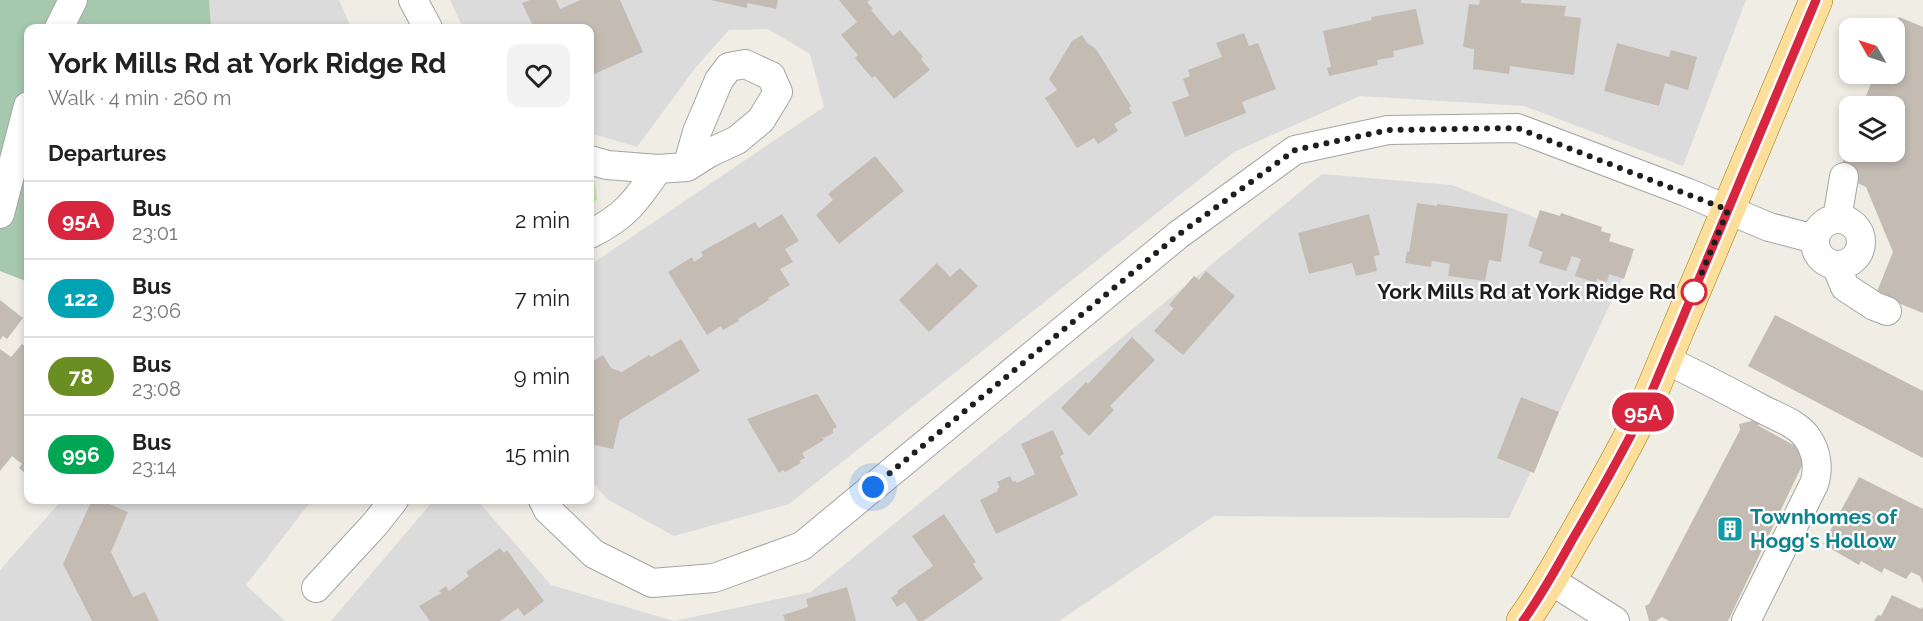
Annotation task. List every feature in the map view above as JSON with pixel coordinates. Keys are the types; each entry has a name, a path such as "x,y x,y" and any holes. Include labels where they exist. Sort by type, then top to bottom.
{"main road":[{"path":"1523,621 1550,580 1629,442 1666,360 1816,0"}],"street":[{"path":"60,24 73,0"},
{"path":"413,0 426,24"},
{"path":"0,214 24,121"},
{"path":"545,504 548,510 594,554 652,583 714,578 802,546 1178,235 1295,150 1388,130 1517,128 1769,227 1815,239"},
{"path":"594,161 607,165 658,169 687,167"},
{"path":"594,232 612,223 637,200 658,169"},
{"path":"1837,219 1845,177"},
{"path":"1837,219 1845,219 1857,228 1861,235 1862,243 1856,257 1843,265 1836,265 1822,259 1815,239 1822,225 1829,220 1837,219"},
{"path":"1836,265 1845,287 1874,306 1887,311"},
{"path":"1666,360 1795,427 1809,439 1818,464 1814,484 1746,621"},
{"path":"316,588 391,504"},
{"path":"1550,580 1615,621"}],"shaded area":[{"path":"209,0 339,0 349,24 211,24"},
{"path":"450,0 1746,0 1683,166 1524,106 1360,96 1234,152 789,504 674,536 607,499 594,484 594,262 824,107 810,54 768,29 729,30 696,67 637,147 594,134 594,24 461,24"},
{"path":"1322,174 1452,185 1633,256 1509,518 1214,516 1059,621 674,621 811,592"},
{"path":"58,504 309,504 246,585 285,621 0,621 0,570"},
{"path":"431,504 480,504 551,585 674,621 331,621"}],"green space":[{"path":"0,0 209,0 211,24 24,24 24,280 0,271"},
{"path":"594,179 597,199 594,202"}],"building":[{"path":"530,0 556,0 560,9 581,0 620,0 643,52 594,74 594,24 532,24 522,3"},
{"path":"711,0 778,0 776,9 747,3 747,8"},
{"path":"839,0 870,0 867,2 873,9 871,10 893,36 900,30 923,57 921,59 930,70 894,99 875,76 872,78 855,58 858,55 841,35 857,22"},
{"path":"1480,0 1521,0 1521,3 1566,6 1564,16 1581,18 1574,75 1510,66 1509,74 1473,69 1474,49 1463,47 1469,4 1479,5"},
{"path":"1416,9 1424,44 1393,51 1394,57 1377,60 1378,65 1329,76 1327,68 1331,67 1323,31 1372,20 1371,17"},
{"path":"1905,20 1923,27 1923,313 1876,294 1893,252 1866,187 1838,174 1843,162 1905,162 1905,96 1866,96 1871,84 1905,84"},
{"path":"1244,33 1249,46 1258,43 1276,89 1242,102 1246,113 1185,137 1172,102 1189,96 1183,79 1190,76 1188,70 1222,57 1216,43"},
{"path":"1082,35 1101,57 1131,106 1129,108 1132,113 1114,124 1118,131 1098,144 1094,138 1077,148 1045,98 1057,90 1049,79 1072,41"},
{"path":"1617,43 1669,57 1671,50 1697,57 1688,90 1665,83 1659,106 1604,91"},
{"path":"875,156 904,191 839,244 816,215 833,200 828,194"},
{"path":"1417,203 1508,214 1501,262 1489,260 1485,281 1448,276 1450,264 1432,261 1431,267 1405,263"},
{"path":"1540,210 1560,216 1561,213 1602,227 1601,231 1611,234 1609,241 1634,249 1624,279 1609,274 1607,282 1597,279 1596,283 1575,276 1581,259 1572,256 1566,271 1539,263 1543,252 1528,246"},
{"path":"782,214 799,241 785,249 793,262 780,269 790,285 738,319 739,321 723,330 721,326 707,335 668,272 692,257 694,262 703,256 701,252 755,222 759,228"},
{"path":"1369,214 1380,255 1374,256 1377,271 1356,276 1352,263 1309,274 1298,233"},
{"path":"937,263 950,277 960,268 978,286 929,332 899,300"},
{"path":"1206,271 1235,296 1183,355 1154,331 1174,308 1169,305 1194,276 1199,280"},
{"path":"0,300 23,318 7,339 3,336 0,340"},
{"name":"Townhomes of Hogg's Hollow","path":"1775,315 1923,391 1923,458 1748,366"},
{"path":"1132,337 1155,360 1110,406 1114,410 1089,436 1061,408 1086,382 1088,384"},
{"path":"681,339 700,371 620,420 613,449 594,445 594,361 603,355 611,368 622,372 649,355 651,357"},
{"path":"22,344 24,346 24,472 19,468 22,464 12,456 0,471 0,349 11,357"},
{"path":"816,394 837,427 833,429 833,433 824,438 821,436 824,440 802,453 805,458 799,461 801,463 779,473 747,419"},
{"path":"1521,397 1559,412 1534,473 1497,458"},
{"name":"Townhomes of Hogg's Hollow","path":"1756,420 1759,426 1808,453 1728,621 1669,621 1662,617 1656,621 1649,621 1645,606 1649,604 1740,430 1739,424"},
{"path":"1053,430 1064,454 1060,456 1078,495 996,534 980,500 998,491 1000,487 997,482 1010,476 1013,482 1017,483 1035,474 1021,444"},
{"name":"Townhomes of Hogg's Hollow","path":"1859,477 1923,509 1923,584 1920,576 1911,572 1906,579 1884,568 1882,573 1861,561 1859,565 1823,544"},
{"path":"90,504 109,504 128,512 111,552 133,597 145,592 159,621 92,621 63,564"},
{"path":"944,514 976,562 973,564 983,579 923,621 918,621 905,602 897,607 891,598 898,593 897,591 933,566 912,536"},
{"path":"500,548 504,553 507,550 544,601 524,616 518,608 500,621 430,621 419,606 441,593 439,591 446,586 449,591 469,576 466,572"},
{"path":"847,587 856,621 785,621 783,615 808,607 806,599"},
{"name":"Townhomes of Hogg's Hollow","path":"1892,595 1921,609 1923,607 1923,621 1874,621 1878,615 1881,616"}],"bus line":[{"name":"95A","path":"1523,621 1550,580 1629,442 1816,0"}],"place":[{"name":"York Mills Rd at York Ridge Rd","path":"1694,292"},
{"name":"Townhomes of Hogg's Hollow","path":"1730,529"}],"route":[{"path":"873,487 1178,235 1295,150 1388,130 1517,128 1728,210 1692,296 1694,292"}]}
